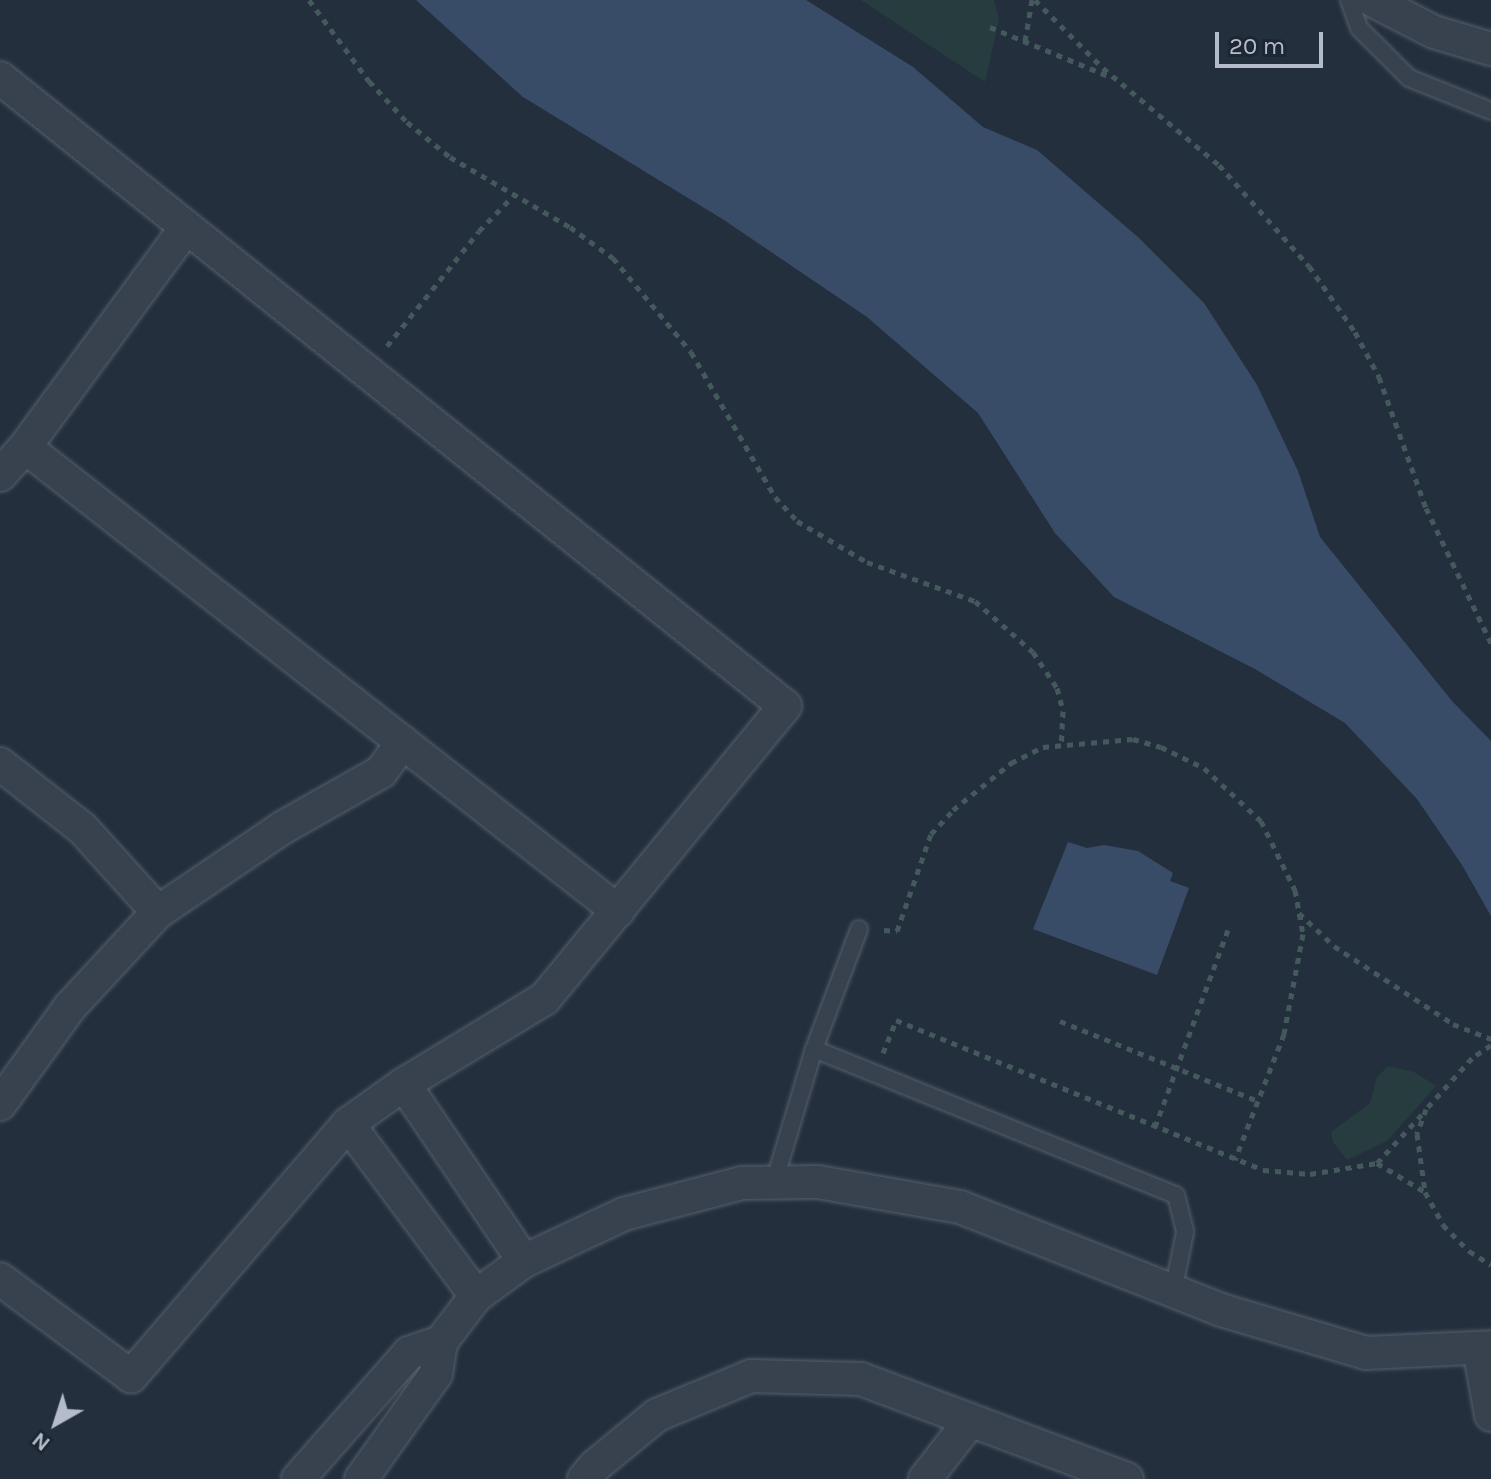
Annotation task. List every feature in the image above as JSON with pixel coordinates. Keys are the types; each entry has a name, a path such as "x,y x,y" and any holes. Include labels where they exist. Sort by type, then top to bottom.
{"street":[{"path":"1372,0 1434,32 1491,49"},
{"path":"0,78 785,706 544,999 404,1084 348,1124 131,1376 0,1279"},
{"path":"0,475 25,447 186,228"},
{"path":"25,447 618,911"},
{"path":"0,1104 70,1007 158,912 282,828 381,772 403,742"},
{"path":"0,764 82,828 158,912"},
{"path":"404,1084 524,1261"},
{"path":"348,1124 476,1296"},
{"path":"361,1479 436,1374 441,1342 476,1296 524,1261 624,1214 742,1183 818,1182 960,1207 1221,1310 1366,1353 1485,1348 1491,1415"},
{"path":"298,1479 409,1353 441,1342"},
{"path":"584,1479 595,1466 657,1415 751,1376 861,1379 1127,1479"},
{"path":"925,1479 970,1421"}],"lane":[{"path":"1349,0 1359,28 1409,78 1491,111"},
{"path":"774,1183 814,1049 859,929"},
{"path":"814,1049 1176,1195 1185,1232 1173,1292"}],"path":[{"path":"309,0 369,81 407,122 450,157 570,227 602,250 647,295 691,352 775,497 797,521 867,562 975,601 1033,652 1057,688 1063,711 1061,745"},
{"path":"1025,41 1033,0"},
{"path":"1033,0 1116,78 1219,165 1309,266 1355,332 1379,377 1426,508 1473,612 1491,643"},
{"path":"990,27 1116,78"},
{"path":"367,372 479,231 513,196"},
{"path":"859,929 897,931 931,834 953,810 1011,763 1043,747 1133,739 1161,747 1204,768 1261,821 1290,878 1303,934 1284,1034 1235,1160"},
{"path":"875,1073 896,1020 1263,1170 1310,1174 1377,1163 1472,1058 1491,1042 1453,1024 1334,946 1299,913"},
{"path":"1155,1127 1230,924"},
{"path":"1060,1021 1258,1101"},
{"path":"1426,1109 1417,1134 1425,1192 1443,1225 1469,1251 1491,1265"},
{"path":"1377,1163 1425,1192"}],"green space":[{"path":"861,0 994,0 999,19 985,82"},
{"path":"1388,1066 1414,1072 1436,1086 1387,1141 1347,1160 1333,1142 1331,1132 1370,1103 1377,1077"}],"water":[{"path":"416,0 806,0 913,67 983,127 1037,150 1139,238 1204,303 1257,385 1298,471 1320,537 1452,701 1491,741 1491,916 1462,865 1417,799 1345,723 1255,669 1114,597 1055,533 978,413 867,317 724,220 523,97"},
{"path":"1068,842 1087,848 1104,845 1138,851 1173,873 1170,881 1189,888 1157,975 1033,929"}]}
